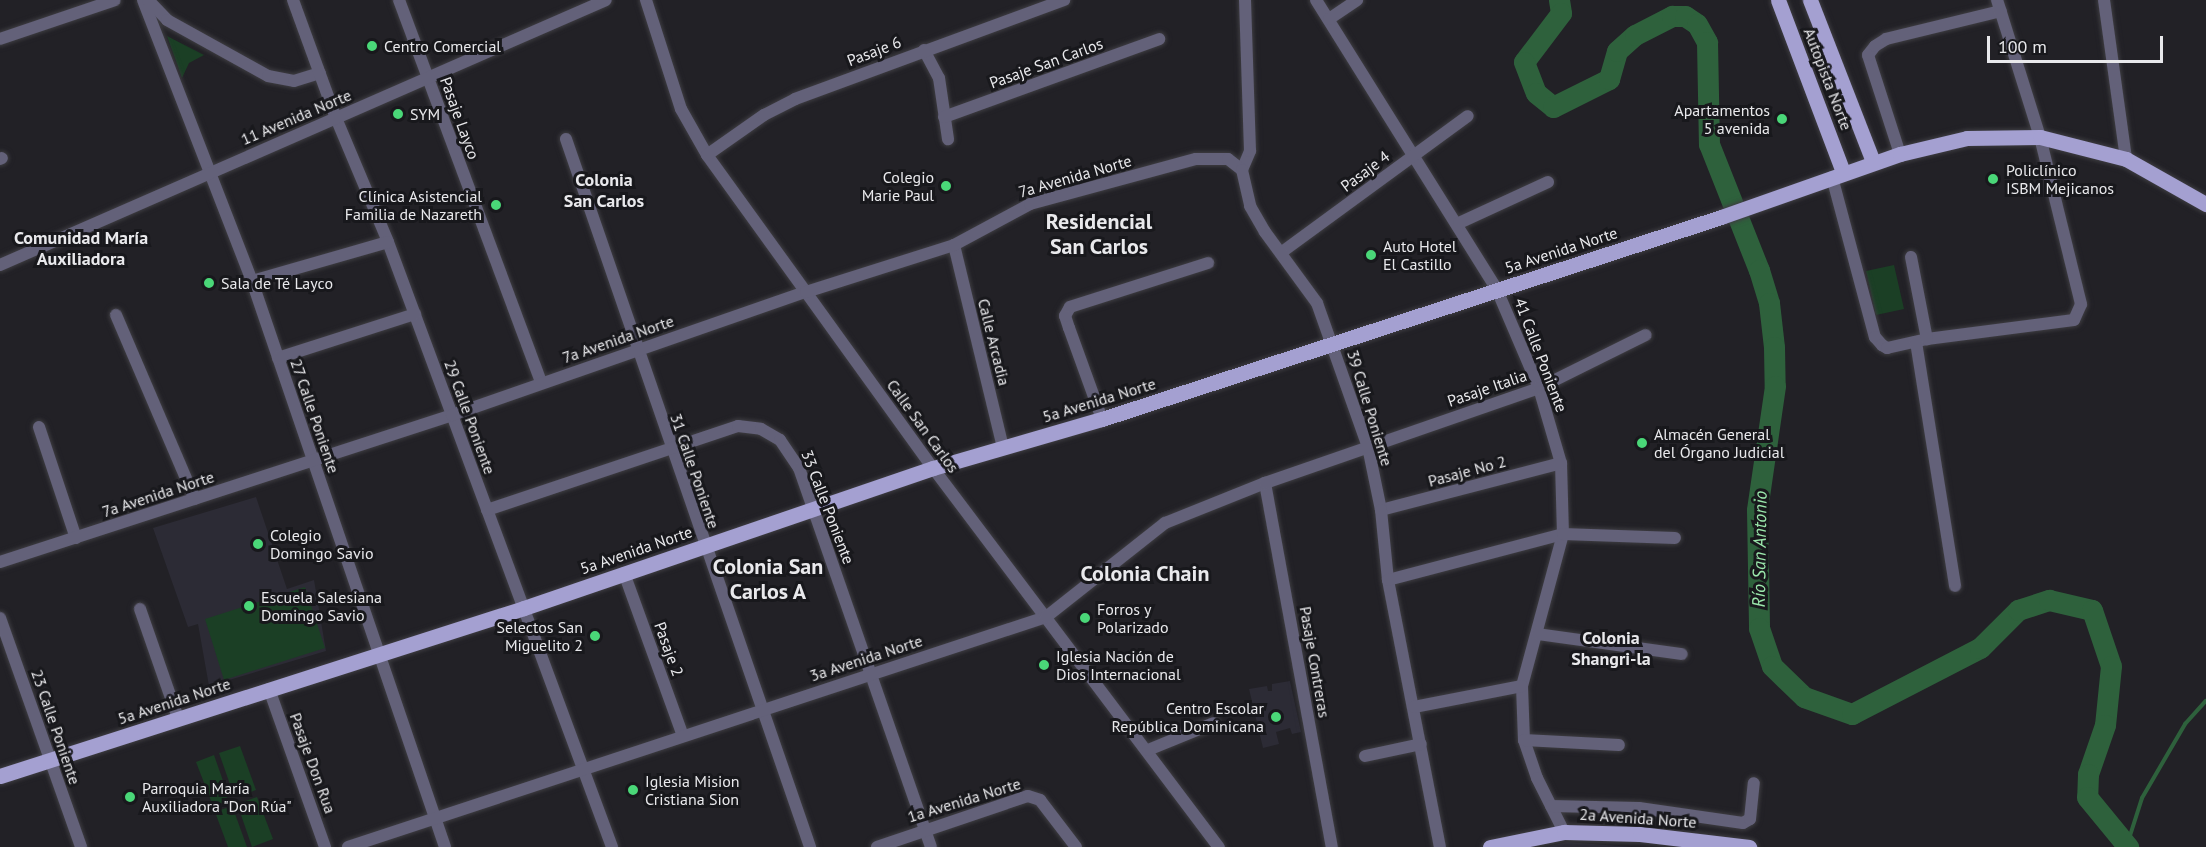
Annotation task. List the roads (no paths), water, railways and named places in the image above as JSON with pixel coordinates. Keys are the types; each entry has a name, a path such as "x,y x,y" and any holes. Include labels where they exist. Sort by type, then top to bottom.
{"main road":[{"name":"Autopista Norte","path":"1778,0 1824,114 1838,174"},
{"name":"Autopista Norte","path":"1810,0 1873,162"},
{"name":"5a Avenida Norte","path":"0,776 524,608 933,468 1102,419 1722,217 1838,174 1900,154 1967,138 2040,137 2126,159 2206,204"},
{"name":"2a Avenida Norte","path":"1490,847 1564,832 1640,834 1749,847"}],"street":[{"path":"0,39 115,0"},
{"name":"27 Calle Poniente","path":"143,0 252,281 446,847"},
{"path":"148,0 167,20 268,76 294,81 320,73"},
{"name":"29 Calle Poniente","path":"292,0 336,118 388,242 612,847"},
{"name":"Pasaje Layco","path":"399,0 541,382"},
{"name":"11 Avenida Norte","path":"0,265 209,171 428,79 606,0"},
{"name":"Calle San Carlos","path":"646,0 681,109 707,155 933,468 1219,847"},
{"name":"Pasaje 6","path":"707,155 764,115 795,99 1064,0"},
{"name":"39 Calle Poniente","path":"1245,0 1250,152 1242,170 1250,206 1317,303 1368,447 1381,510 1388,580 1440,847"},
{"name":"41 Calle Poniente","path":"1316,0 1459,224 1497,290 1539,388 1561,463 1563,534 1522,686 1524,740 1564,832"},
{"path":"1329,19 1357,0"},
{"path":"2104,0 2126,159"},
{"path":"1838,174 1875,338 1887,348 1921,340 2074,320 2080,312 2040,137 1999,5 1886,39 1875,46 1869,55 1900,154"},
{"name":"Pasaje San Carlos","path":"945,117 1159,39"},
{"path":"924,50 939,78 948,140"},
{"name":"Pasaje 4","path":"1282,252 1468,116"},
{"name":"31 Calle Poniente","path":"566,139 670,448 764,709 810,847"},
{"name":"7a Avenida Norte","path":"0,562 452,415 541,382 806,292 954,245 1030,204 1196,159 1228,159 1242,170"},
{"path":"1459,224 1548,182"},
{"path":"252,281 388,242"},
{"name":"Calle Arcadia","path":"954,245 1003,447"},
{"path":"1911,256 1955,586"},
{"path":"1102,419 1065,316 1070,307 1208,263"},
{"path":"278,358 415,314"},
{"path":"116,315 195,499"},
{"name":"Pasaje Italia","path":"1368,447 1539,388 1646,334"},
{"name":"33 Calle Poniente","path":"487,510 738,426 761,429 789,449 813,508 931,847"},
{"path":"39,427 76,538"},
{"name":"3a Avenida Norte","path":"348,847 1046,617 1165,523 1265,483 1368,447"},
{"name":"Pasaje No 2","path":"1381,510 1561,463"},
{"name":"Pasaje Contreras","path":"1265,483 1332,847"},
{"path":"1388,580 1563,534 1675,538"},
{"name":"Pasaje 2","path":"624,573 682,736"},
{"path":"140,609 177,718"},
{"name":"23 Calle Poniente","path":"0,618 81,847"},
{"path":"1537,634 1682,654"},
{"path":"1414,707 1522,686"},
{"name":"Pasaje Don Rua","path":"269,689 325,847"},
{"path":"1148,750 1214,723"},
{"path":"1524,740 1619,745"},
{"path":"1365,756 1421,744"},
{"path":"1551,806 1639,808 1743,823 1750,819 1754,783"},
{"name":"1a Avenida Norte","path":"877,847 925,829 1033,796 1076,847"}],"waterway":[{"name":"Río San Antonio","path":"1559,0 1561,13 1524,62 1536,93 1553,107 1609,79 1617,51 1635,35 1672,16 1685,16 1697,24 1707,42 1709,144 1759,270 1769,303 1774,347 1775,386 1757,510 1759,628 1772,666 1804,697 1852,714 1980,648 2018,610 2049,600 2092,610 2111,666 2105,725 2088,774 2087,797 2128,847"},
{"path":"2127,845 2142,798 2185,724 2206,701"}],"place":[{"name":"Centro Comercial","path":"372,46"},
{"name":"SYM","path":"398,114"},
{"name":"Apartamentos 5 avenida","path":"1782,119"},
{"name":"Policlínico ISBM Mejicanos","path":"1993,179"},
{"name":"Colegio Marie Paul","path":"946,186"},
{"name":"Clínica Asistencial Familia de Nazareth","path":"496,205"},
{"name":"Auto Hotel El Castillo","path":"1371,255"},
{"name":"Sala de Té Layco","path":"209,283"},
{"name":"Almacén General del Órgano Judicial","path":"1642,443"},
{"name":"Colegio Domingo Savio","path":"258,544"},
{"name":"Escuela Salesiana Domingo Savio","path":"249,606"},
{"name":"Forros y Polarizado","path":"1085,618"},
{"name":"Selectos San Miguelito 2","path":"595,636"},
{"name":"Iglesia Nación de Dios Internacional","path":"1044,665"},
{"name":"Centro Escolar República Dominicana","path":"1276,717"},
{"name":"Iglesia Mision Cristiana Sion","path":"633,790"},
{"name":"Parroquia María Auxiliadora \"Don Rúa\"","path":"130,797"}],"district":[{"name":"Colonia San Carlos","path":"604,192"},
{"name":"Residencial San Carlos","path":"1099,234"},
{"name":"Comunidad María Auxiliadora","path":"81,249"},
{"name":"Colonia Chain","path":"1145,574"},
{"name":"Colonia San Carlos A","path":"768,578"},
{"name":"Colonia Shangri-la","path":"1611,649"}]}
